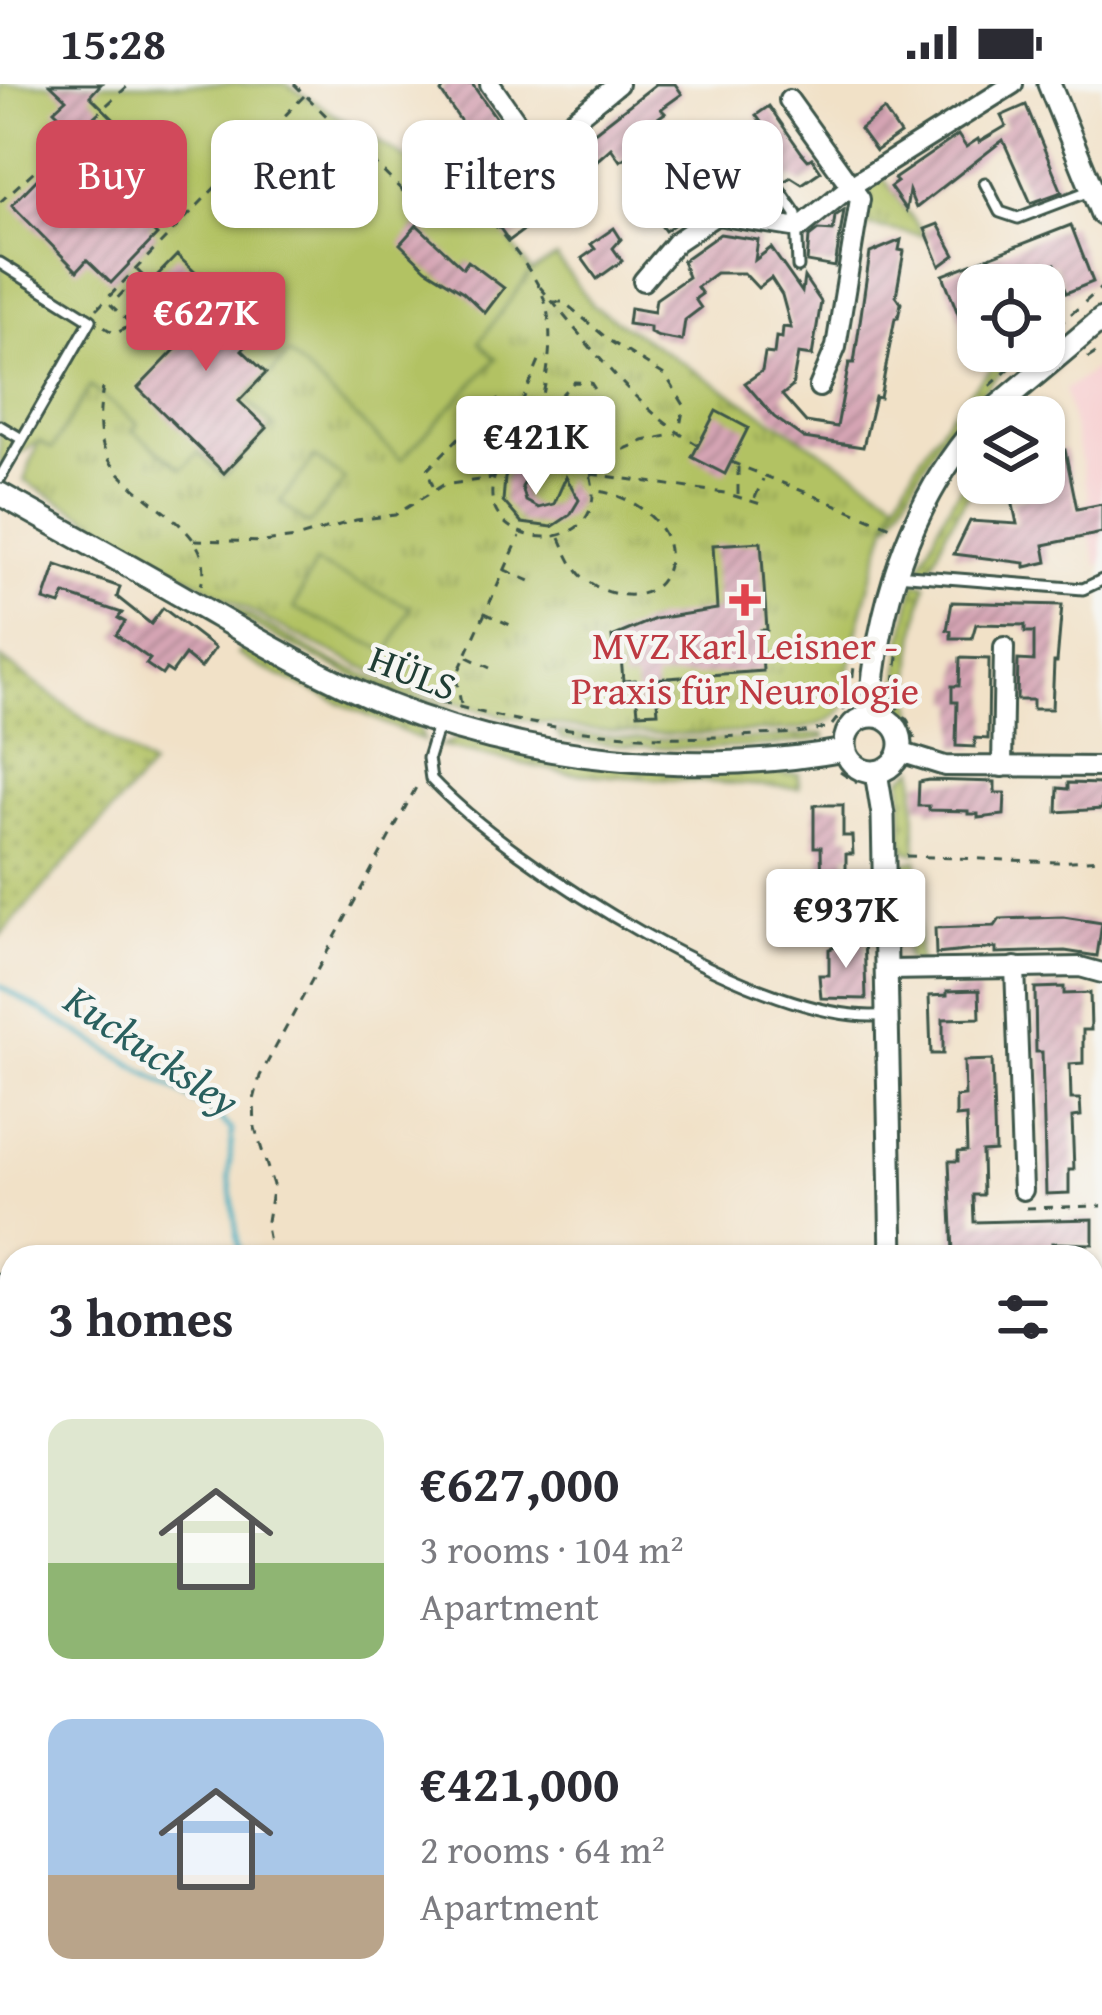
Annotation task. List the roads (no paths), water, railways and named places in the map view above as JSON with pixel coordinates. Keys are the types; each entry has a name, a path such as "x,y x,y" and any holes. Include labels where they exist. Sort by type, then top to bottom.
{"street":[{"path":"490,84 515,120"},
{"path":"580,84 593,101"},
{"path":"571,120 618,84"},
{"path":"643,280 676,242 716,215 799,228 851,186 1013,84"},
{"path":"1049,84 1102,214"},
{"path":"789,100 860,199 836,347 819,387"},
{"path":"1010,396 1102,319"},
{"path":"957,455 922,506 896,574 861,718 847,731 845,750 860,769 876,772 908,755 945,766 1102,767"},
{"name":"HÜLS","path":"0,494 298,663 385,704 439,722 536,747 620,758 756,759 845,750"},
{"path":"1002,767 1004,647"},
{"path":"864,705 896,726 908,755"},
{"path":"876,772 883,814 892,1245"},
{"path":"1015,967 1023,1190"},
{"path":"886,970 1080,967 1102,973"}],"lane":[{"path":"985,183 1000,212 1018,218 1092,190"},
{"path":"783,195 799,228 798,267"},
{"path":"0,262 91,320 0,478"},
{"path":"0,426 22,439"},
{"path":"896,574 1083,590 1102,580"},
{"path":"439,722 428,768 439,786 514,849 573,890 666,943 794,1002 856,1018 888,1015"}],"waterway":[{"name":"Kuckucksley","path":"0,986 214,1113 232,1130 229,1175 238,1245"}],"place":[{"name":"MVZ Karl Leisner - Praxis für Neurologie","path":"745,600"}]}
